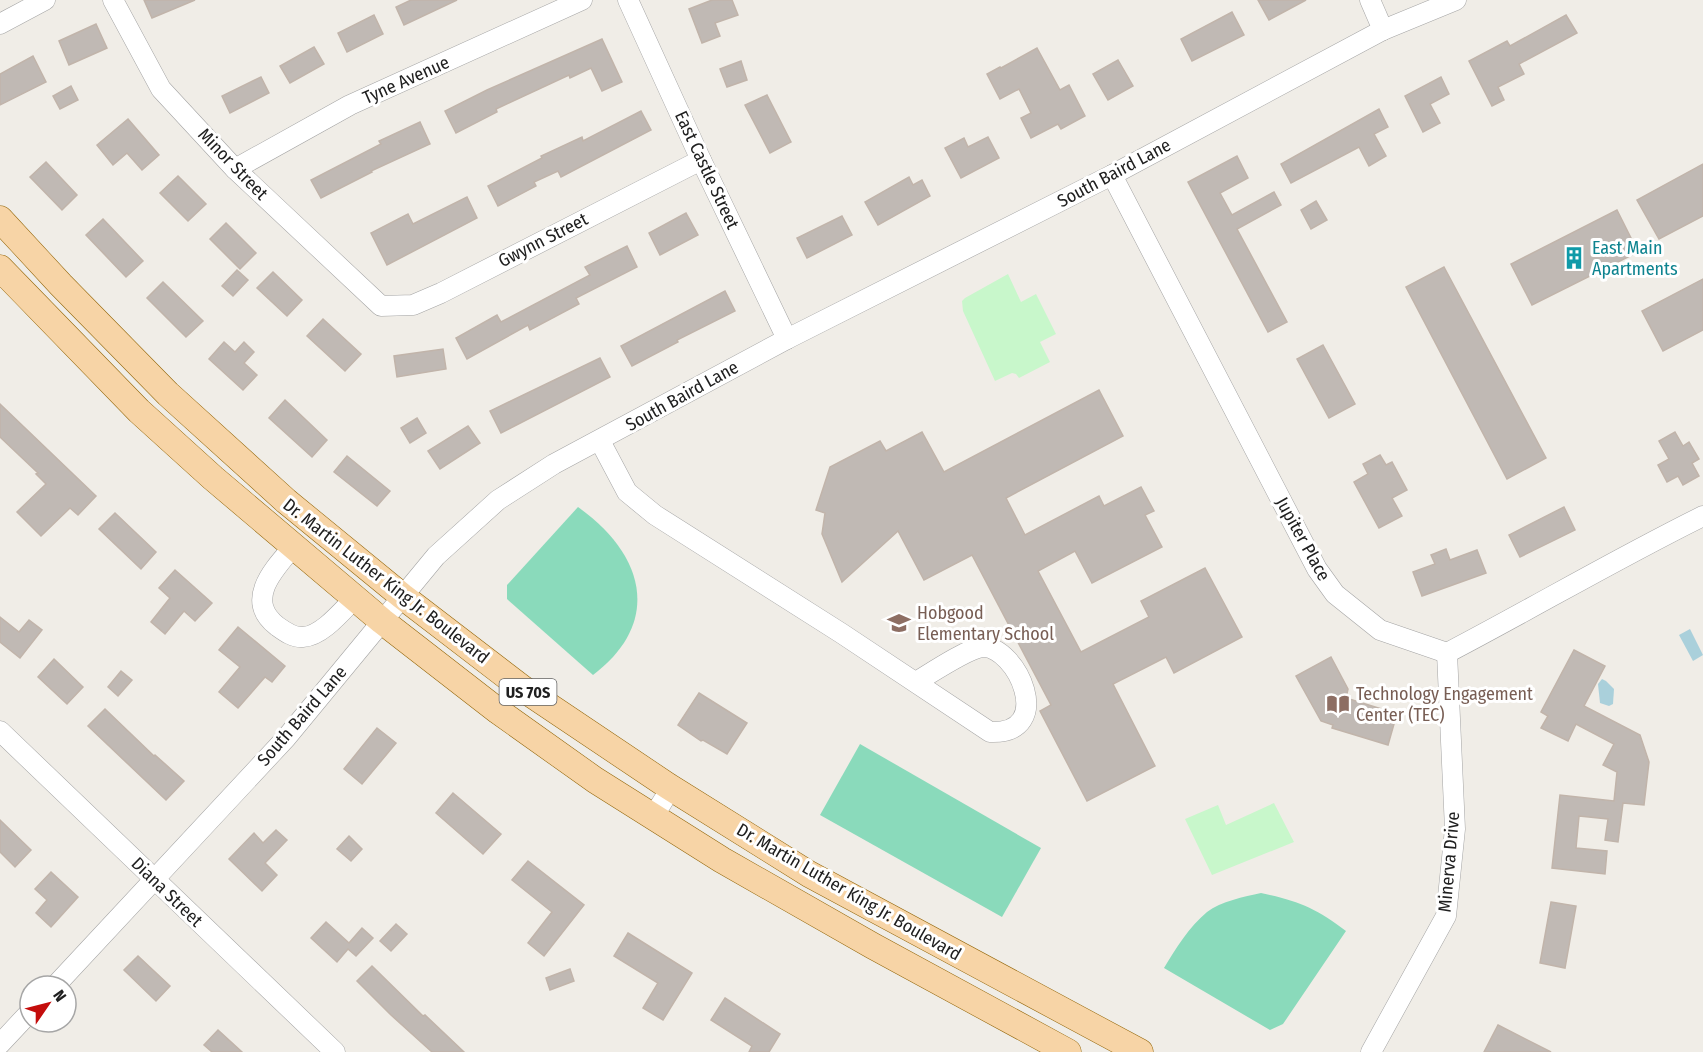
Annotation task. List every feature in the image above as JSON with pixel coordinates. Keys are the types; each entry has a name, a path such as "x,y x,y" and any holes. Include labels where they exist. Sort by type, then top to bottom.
{"main road":[{"name":"Dr. Martin Luther King Jr. Boulevard","path":"0,219 168,394 285,501 402,596 522,688 671,788 809,874 1140,1052"},
{"name":"Dr. Martin Luther King Jr. Boulevard","path":"0,268 140,411 293,547 382,621 527,732 595,780 722,860 873,946 1068,1052"}],"street":[{"path":"0,24 45,0"},
{"name":"Minor Street","path":"113,0 161,89 235,169 381,306"},
{"name":"Tyne Avenue","path":"235,169 350,105 582,0"},
{"name":"East Castle Street","path":"628,0 701,160 787,339"},
{"path":"1370,0 1383,30"},
{"name":"South Baird Lane","path":"66,974 286,738 436,556 498,500 554,464 787,339 1112,175 1383,30 1456,0"},
{"name":"Gwynn Street","path":"381,306 413,305 441,293 701,160"},
{"name":"Jupiter Place","path":"1112,175 1317,569 1335,594 1380,630 1447,653"},
{"path":"600,441 627,492 655,515 990,732 1009,730 1019,724 1025,714 1027,695 1023,686 1008,659 994,649 982,647 970,651 916,682"},
{"path":"1447,653 1525,613 1632,551 1703,516"},
{"path":"293,547 271,573 262,594 264,609 273,622 287,633 303,637 318,632 333,621 355,598"},
{"name":"Minerva Drive","path":"1371,1052 1446,916 1455,829 1447,653"},
{"name":"Diana Street","path":"0,731 335,1052"},
{"path":"653,817 671,788"},
{"path":"0,1044 18,1025"}],"green space":[{"path":"1008,274 1021,302 1036,294 1056,334 1040,342 1050,362 1019,378 1012,373 995,381 963,311 962,301"},
{"path":"578,507 600,525 618,545 630,566 636,588 637,610 630,632 615,654 593,675 507,599 507,585"},
{"path":"860,744 1041,848 1002,917 820,815"},
{"path":"1274,803 1294,842 1212,875 1185,819 1218,805 1226,825"},
{"path":"1261,893 1306,906 1346,931 1283,1024 1270,1030 1164,968 1178,945 1207,912 1226,902"}],"water":[{"path":"1690,629 1703,655 1693,661 1679,635"},
{"path":"1602,679 1614,689 1613,704 1609,706 1600,703 1598,684"}],"building":[{"path":"144,0 195,0 152,18"},
{"path":"411,0 457,0 404,25 396,7"},
{"path":"712,0 732,0 738,15 715,23 720,36 702,43 689,9"},
{"path":"1258,0 1306,0 1269,20"},
{"path":"1232,12 1244,35 1192,61 1181,39"},
{"path":"374,15 383,34 347,52 338,33"},
{"path":"1566,15 1577,33 1519,64 1524,74 1498,87 1504,100 1492,106 1469,61 1507,41 1510,46"},
{"path":"96,24 107,48 69,65 59,41"},
{"path":"602,39 622,82 602,91 591,68 570,78 569,75 496,109 497,112 456,133 445,111"},
{"path":"314,47 324,64 290,83 280,66"},
{"path":"1037,48 1060,90 1069,85 1085,116 1061,129 1058,124 1031,138 1021,118 1031,113 1019,89 1000,99 987,74"},
{"path":"33,56 46,82 0,105 0,74"},
{"path":"1118,60 1133,86 1108,100 1093,74"},
{"path":"741,61 747,80 727,87 720,69"},
{"path":"261,77 269,93 230,113 222,96"},
{"path":"1441,77 1449,94 1430,104 1440,123 1423,132 1405,96"},
{"path":"71,86 78,100 60,109 53,96"},
{"path":"767,95 791,142 770,153 745,105"},
{"path":"1379,109 1388,127 1374,134 1386,156 1369,166 1359,147 1291,183 1281,164"},
{"path":"641,111 651,130 561,177 558,171 534,182 536,186 498,206 488,186 542,158 541,156 582,137 583,141"},
{"path":"128,119 159,155 142,170 127,153 113,165 97,145"},
{"path":"420,122 430,144 371,171 321,198 311,180 381,144 379,141"},
{"path":"988,137 999,158 961,178 945,148 964,138 968,147"},
{"path":"1237,156 1248,178 1220,193 1232,215 1274,192 1281,205 1237,229 1287,322 1268,332 1188,182"},
{"path":"46,162 77,195 62,210 30,177"},
{"name":"East Main Apartments","path":"1703,164 1703,216 1659,239 1637,200"},
{"path":"178,176 206,204 188,221 160,193"},
{"path":"909,177 913,185 922,180 930,196 878,225 865,202"},
{"path":"467,197 477,218 387,265 371,233 408,214 413,224"},
{"path":"1316,201 1327,220 1311,229 1301,210"},
{"name":"East Main Apartments","path":"1617,210 1638,252 1532,305 1511,264"},
{"path":"686,213 698,235 660,255 649,233"},
{"path":"842,216 852,235 807,258 797,238"},
{"path":"103,219 143,261 126,277 86,235"},
{"path":"226,223 256,253 240,269 210,239"},
{"path":"627,246 637,267 576,298 579,304 530,330 528,325 467,359 456,338 497,315 501,322 590,275 585,267"},
{"path":"1444,267 1546,458 1507,479 1406,287"},
{"path":"237,270 248,280 233,296 222,286"},
{"path":"273,272 302,300 287,316 257,288"},
{"name":"East Main Apartments","path":"1703,279 1703,330 1663,351 1642,311"},
{"path":"163,282 203,321 186,337 147,298"},
{"path":"725,291 735,311 632,366 621,346"},
{"path":"323,319 361,354 345,371 307,336"},
{"path":"224,342 235,352 244,342 254,352 244,363 257,375 243,390 209,359"},
{"path":"1323,345 1355,404 1329,418 1297,359"},
{"path":"443,349 446,369 397,377 394,356"},
{"path":"600,358 610,377 501,433 490,411"},
{"name":"Hobgood Elementary School","path":"1099,390 1123,436 1006,498 1025,535 1099,496 1104,506 1141,487 1154,511 1145,515 1162,547 1092,583 1075,551 1038,571 1081,652 1149,617 1141,601 1205,568 1242,637 1174,673 1166,657 1113,684 1155,766 1087,801 1040,711 1051,705 972,555 924,580 898,531 842,582 822,534 825,513 816,510 830,467 880,441 886,451 922,432 944,472"},
{"path":"285,400 327,440 312,457 269,418"},
{"path":"0,404 96,496 78,515 70,508 41,536 17,512 46,484 36,474 38,473 0,437"},
{"path":"417,418 426,433 410,443 401,428"},
{"path":"468,426 480,443 440,469 428,451"},
{"path":"1675,432 1683,446 1689,442 1699,459 1692,463 1699,476 1683,485 1678,476 1667,482 1658,465 1669,459 1659,441"},
{"path":"1380,455 1386,465 1392,462 1407,490 1392,498 1402,516 1379,528 1354,482 1368,474 1363,464"},
{"path":"347,456 390,491 377,506 334,472"},
{"path":"1564,507 1575,530 1520,557 1509,535"},
{"path":"115,513 156,552 141,569 99,529"},
{"path":"1446,549 1450,560 1477,550 1486,573 1422,596 1413,572 1435,564 1431,555"},
{"path":"175,570 212,603 195,621 184,611 165,634 151,622 170,598 159,588"},
{"path":"0,617 19,632 29,620 42,630 20,658 0,642"},
{"path":"238,627 285,666 272,682 265,677 238,708 219,692 240,667 219,650"},
{"path":"1574,650 1605,666 1584,706 1640,735 1649,762 1644,805 1623,803 1618,842 1605,840 1608,819 1579,816 1576,848 1607,851 1605,874 1552,868 1560,795 1614,801 1617,772 1603,765 1614,744 1576,724 1568,741 1541,728 1548,716 1541,712"},
{"name":"Technology Engagement Center (TEC)","path":"1331,657 1348,689 1346,698 1385,710 1382,720 1394,724 1388,745 1332,728 1333,725 1321,721 1296,676"},
{"path":"54,659 83,687 67,704 38,677"},
{"path":"121,671 132,680 118,696 108,687"},
{"path":"699,693 747,723 727,754 701,741 678,725"},
{"path":"105,709 184,781 166,800 88,726"},
{"path":"377,728 396,743 362,784 344,769"},
{"path":"453,793 501,834 483,854 436,813"},
{"path":"0,820 31,850 15,867 0,852"},
{"path":"276,830 287,840 265,863 277,875 262,891 229,859 254,833 263,843"},
{"path":"349,836 362,849 351,861 337,849"},
{"path":"528,861 584,905 544,956 528,943 552,912 512,880"},
{"path":"51,872 78,897 51,927 36,913 47,900 35,889"},
{"path":"1551,902 1576,906 1565,968 1540,963"},
{"path":"326,922 349,943 362,928 373,938 356,956 348,949 337,962 311,938"},
{"path":"396,924 407,934 391,951 380,941"},
{"path":"628,933 692,973 663,1020 643,1008 658,983 614,956"},
{"path":"138,956 170,986 156,1001 124,970"},
{"path":"372,966 464,1052 432,1052 391,1015 357,981"},
{"path":"570,969 574,981 550,990 546,978"},
{"path":"725,998 780,1034 769,1052 749,1052 752,1046 711,1020"},
{"path":"1498,1025 1551,1052 1484,1052"},
{"path":"218,1030 242,1052 212,1052 204,1045"}],"place":[{"name":"East Main Apartments","path":"1574,258"},
{"name":"Hobgood Elementary School","path":"899,623"},
{"name":"Technology Engagement Center (TEC)","path":"1338,704"}]}
